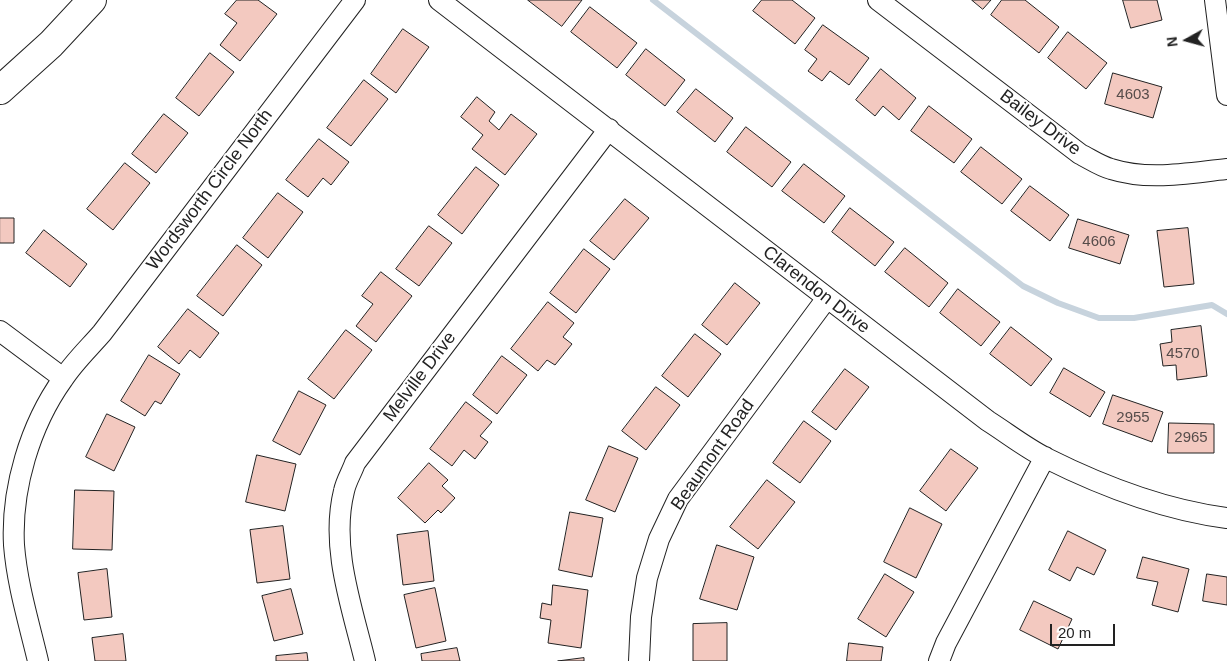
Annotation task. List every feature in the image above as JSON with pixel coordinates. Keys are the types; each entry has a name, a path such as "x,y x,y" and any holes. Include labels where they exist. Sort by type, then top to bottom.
{"main road":[{"path":"0,90 51,44 92,0"}],"street":[{"name":"Wordsworth Circle North","path":"38,661 19,579 14,545 15,507 22,471 45,408 63,378 102,333 355,0"},
{"name":"Clarendon Drive","path":"439,0 988,421 1045,457 1095,480 1157,503 1227,518"},
{"name":"Bailey Drive","path":"878,0 1080,154 1109,169 1132,174 1160,176 1227,169"},
{"path":"1215,0 1227,95"},
{"name":"Melville Drive","path":"365,661 340,544 340,519 344,490 355,463 609,129"},
{"name":"Beaumont Road","path":"639,661 641,617 647,578 659,539 678,500 827,298"},
{"path":"0,332 63,378"},
{"path":"939,661 946,643 1045,457"}],"building":[{"path":"237,0 258,0 277,14 240,61 220,45 237,23 225,14"},
{"path":"528,0 582,0 562,26"},
{"path":"762,0 792,0 815,18 795,44 753,11"},
{"path":"972,0 991,0 983,9"},
{"path":"1002,0 1025,0 1059,27 1039,53 991,15"},
{"path":"1123,0 1157,0 1162,20 1131,28"},
{"path":"590,7 637,43 617,68 571,32"},
{"path":"823,25 869,58 849,85 830,71 822,81 808,71 817,59 805,50"},
{"path":"403,29 429,47 396,93 371,74"},
{"path":"1068,32 1107,63 1086,89 1048,58"},
{"path":"646,49 685,80 665,106 626,75"},
{"path":"210,53 234,72 199,116 176,98"},
{"path":"881,69 916,98 899,120 883,106 875,116 856,100"},
{"path":"1113,73 1162,87 1153,118 1105,104"},
{"path":"364,80 388,99 351,146 327,128"},
{"path":"696,89 733,118 715,142 677,112"},
{"path":"477,97 495,112 489,121 499,130 511,114 537,134 505,175 472,149 483,135 461,117"},
{"path":"929,106 972,139 954,163 911,131"},
{"path":"164,114 188,133 156,173 132,154"},
{"path":"746,127 791,162 772,187 727,152"},
{"path":"319,139 349,162 331,185 323,178 308,197 286,180"},
{"path":"981,147 1022,179 1002,204 961,172"},
{"path":"125,163 150,183 113,230 87,209"},
{"path":"804,164 845,196 824,223 782,191"},
{"path":"476,167 499,185 462,234 438,215"},
{"path":"1030,186 1069,215 1050,241 1011,211"},
{"path":"278,193 303,212 268,258 243,238"},
{"path":"625,199 649,218 614,260 590,241"},
{"path":"850,208 894,242 875,266 832,232"},
{"path":"0,218 14,218 14,243 0,243"},
{"path":"1078,219 1129,235 1120,264 1069,248"},
{"path":"429,226 452,243 419,286 396,269"},
{"path":"1188,228 1194,284 1164,287 1157,231"},
{"path":"44,230 87,264 70,287 26,253"},
{"path":"237,245 262,265 223,316 197,296"},
{"path":"905,248 948,283 929,307 885,272"},
{"path":"584,249 610,269 576,313 550,293"},
{"path":"381,272 412,296 376,342 356,326 373,304 362,296"},
{"path":"735,283 760,303 727,345 702,325"},
{"path":"958,289 1000,322 981,346 940,313"},
{"path":"548,302 574,323 563,337 572,344 555,365 547,360 538,371 511,349"},
{"path":"188,309 219,333 200,358 190,350 179,364 158,347"},
{"path":"1201,326 1207,376 1177,380 1176,365 1163,366 1160,344 1172,342 1171,330"},
{"path":"1011,327 1052,359 1031,386 990,354"},
{"path":"346,330 372,350 334,399 308,379"},
{"path":"695,334 721,354 688,397 662,376"},
{"path":"149,355 180,374 161,404 155,401 145,416 121,401"},
{"path":"502,356 527,375 497,414 473,395"},
{"path":"1064,368 1105,392 1090,417 1050,393"},
{"path":"845,369 869,387 836,430 812,412"},
{"path":"656,387 680,405 646,450 622,431"},
{"path":"299,391 326,405 300,455 273,441"},
{"path":"1113,395 1163,412 1152,442 1103,424"},
{"path":"466,402 492,422 480,436 488,442 475,459 464,450 452,466 430,449"},
{"path":"107,414 135,427 114,471 86,457"},
{"path":"804,421 831,441 800,483 773,463"},
{"path":"1169,423 1214,424 1214,453 1168,453"},
{"path":"609,446 638,458 615,512 586,500"},
{"path":"951,449 978,468 946,511 920,491"},
{"path":"257,455 296,464 285,511 246,502"},
{"path":"429,463 448,480 442,486 455,498 441,513 438,510 425,523 398,498"},
{"path":"767,480 795,502 758,549 730,527"},
{"path":"75,490 114,491 112,550 73,549"},
{"path":"910,508 942,524 916,578 884,562"},
{"path":"570,512 603,518 592,577 559,570"},
{"path":"283,526 290,579 257,583 250,530"},
{"path":"428,531 434,581 403,585 397,535"},
{"path":"1068,531 1106,550 1094,575 1077,567 1070,581 1049,570"},
{"path":"717,545 754,557 737,610 700,599"},
{"path":"1143,557 1189,569 1178,612 1152,605 1158,582 1137,578"},
{"path":"107,569 112,617 84,620 78,573"},
{"path":"885,574 914,592 886,637 858,619"},
{"path":"1207,574 1227,577 1227,605 1203,601"},
{"path":"553,585 588,590 581,648 548,643 551,620 540,618 542,603 551,605"},
{"path":"435,588 446,641 416,648 404,595"},
{"path":"291,589 303,634 274,641 262,596"},
{"path":"1034,601 1072,619 1058,649 1020,630"},
{"path":"727,623 727,661 693,661 693,624"},
{"path":"123,634 126,661 95,661 92,638"},
{"path":"849,643 883,647 881,661 847,661"},
{"path":"457,648 460,661 422,661 421,654"},
{"path":"307,653 308,661 276,661 276,656"},
{"path":"584,658 584,661 558,661"}],"waterway":[{"path":"653,0 1023,286 1058,303 1099,318 1134,318 1212,305 1227,314"}]}
